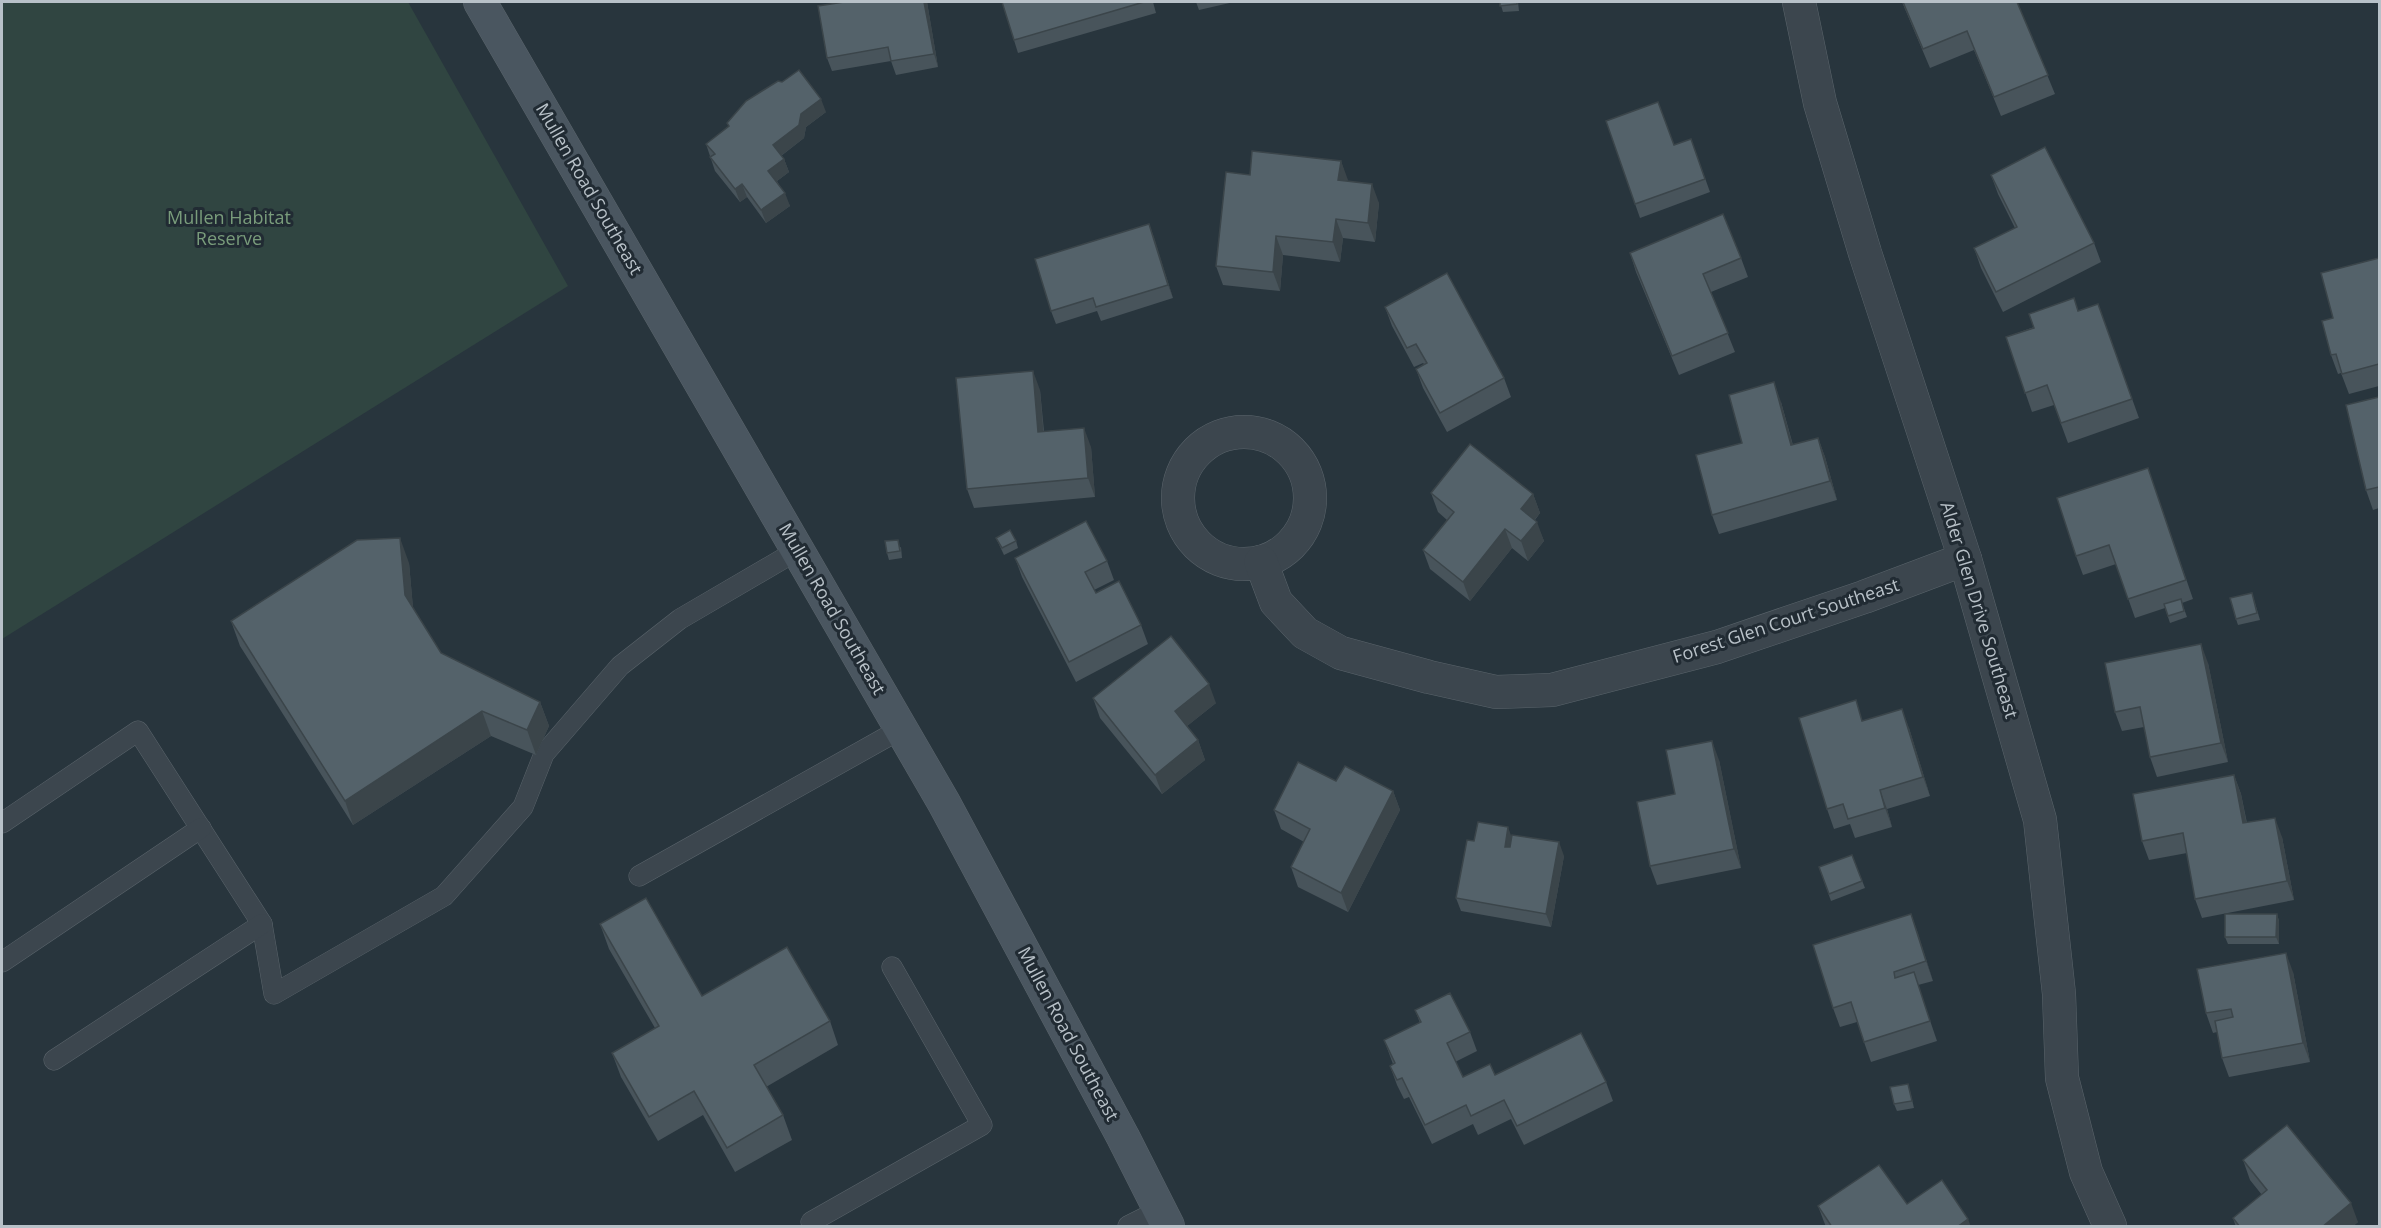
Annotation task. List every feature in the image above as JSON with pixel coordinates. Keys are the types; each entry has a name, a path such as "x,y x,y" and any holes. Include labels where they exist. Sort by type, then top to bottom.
{"street":[{"name":"Mullen Road Southeast","path":"480,2 901,729 1017,938 1164,1218"},
{"name":"Alder Glen Drive Southeast","path":"1799,2 1824,114 1865,253 1965,559 2040,820 2059,994 2062,1078 2086,1172 2110,1227"},
{"path":"1248,431 1269,436 1287,447 1300,462 1308,481 1311,502 1306,523 1296,540 1280,554 1261,562 1240,565 1220,560 1202,549 1188,534 1180,514 1178,493 1182,473 1193,455 1208,441 1228,433 1248,431"},
{"name":"Forest Glen Court Southeast","path":"1261,562 1276,602 1305,633 1341,653 1429,677 1496,692 1552,690 1718,647 1864,597 1965,559"}],"lane":[{"path":"2,823 138,731 262,924 274,994 444,896 523,807 544,754 620,666 680,619 798,550"},
{"path":"639,876 901,729"},
{"path":"2,962 201,828"},
{"path":"54,1060 262,924"},
{"path":"811,1222 982,1125 892,967"},
{"path":"1128,1227 1164,1218"}],"green space":[{"name":"Mullen Habitat Reserve","path":"2,2 408,2 568,286 2,639"}],"building":[{"path":"844,2 924,2 934,54 891,61 888,47 827,58 818,6"},
{"path":"1002,2 1144,2 1014,40"},
{"path":"1500,2 1517,2 1517,4 1500,6"},
{"path":"1903,2 2017,2 2048,75 1994,97 1967,31 1923,49"},
{"path":"799,70 821,99 801,114 799,125 773,145 784,159 768,171 785,193 761,210 742,184 735,189 710,157 715,154 706,144 729,126 727,123 746,101"},
{"path":"1658,102 1674,145 1691,139 1705,179 1635,204 1606,121"},
{"path":"2045,147 2094,243 1996,292 1974,248 2017,227 1991,175"},
{"path":"1252,151 1341,161 1338,180 1372,184 1368,223 1336,219 1333,242 1276,236 1273,272 1216,266 1226,172 1250,175"},
{"path":"1723,214 1741,258 1703,274 1728,333 1672,356 1630,253"},
{"path":"1149,224 1168,285 1096,307 1093,298 1051,311 1035,259"},
{"path":"2379,258 2379,364 2342,374 2336,354 2331,355 2322,321 2333,318 2321,273"},
{"path":"1447,273 1504,378 1440,413 1416,369 1427,363 1416,344 1407,348 1385,307"},
{"path":"2074,298 2078,311 2098,304 2132,399 2061,423 2047,385 2025,393 2006,337 2034,328 2029,314"},
{"path":"1033,371 1038,432 1084,428 1088,478 967,489 956,378"},
{"path":"1774,382 1791,445 1818,438 1830,481 1712,515 1696,455 1742,443 1729,395"},
{"path":"2379,397 2379,487 2366,490 2346,405"},
{"path":"1470,444 1533,494 1521,509 1537,522 1521,541 1505,529 1463,582 1423,550 1454,512 1431,493"},
{"path":"2148,468 2186,580 2128,599 2109,545 2076,556 2057,498"},
{"path":"1086,521 1107,561 1085,572 1096,593 1119,581 1141,625 1069,662 1015,558"},
{"path":"1010,530 1016,541 1002,548 996,538"},
{"path":"400,538 405,595 441,653 540,702 527,730 482,711 345,801 231,621 357,540"},
{"path":"898,540 900,551 887,553 885,541"},
{"path":"2252,593 2257,613 2236,619 2230,598"},
{"path":"2181,599 2184,611 2168,616 2164,604"},
{"path":"1171,636 1209,684 1175,711 1198,740 1155,775 1093,698"},
{"path":"2201,644 2221,743 2150,757 2140,707 2115,712 2105,663"},
{"path":"1856,700 1862,721 1902,709 1923,777 1880,790 1885,808 1848,819 1843,804 1827,809 1799,718"},
{"path":"1712,741 1734,849 1650,866 1637,802 1675,794 1666,750"},
{"path":"1298,762 1336,781 1345,766 1393,791 1341,893 1291,867 1310,829 1274,810"},
{"path":"2234,775 2243,823 2275,818 2287,881 2195,899 2183,833 2142,841 2133,794"},
{"path":"1478,822 1508,827 1505,847 1510,847 1512,835 1559,842 1546,914 1456,898 1467,840 1474,841"},
{"path":"1852,855 1862,881 1829,894 1819,867"},
{"path":"646,898 702,996 787,947 830,1021 754,1065 783,1115 727,1148 694,1091 649,1117 612,1053 659,1026 600,924"},
{"path":"1911,914 1926,961 1894,972 1895,978 1914,972 1930,1021 1864,1042 1851,1002 1833,1008 1813,945"},
{"path":"2225,914 2277,914 2276,937 2225,937"},
{"path":"2286,953 2303,1043 2222,1058 2215,1021 2233,1017 2231,1009 2206,1013 2197,969"},
{"path":"1450,993 1470,1032 1447,1043 1463,1077 1490,1064 1495,1075 1581,1033 1606,1082 1517,1126 1504,1100 1471,1116 1466,1105 1425,1125 1402,1078 1397,1080 1390,1066 1395,1063 1384,1040 1421,1022 1415,1010"},
{"path":"1908,1084 1912,1101 1894,1104 1890,1087"},
{"path":"2287,1125 2351,1203 2322,1227 2240,1227 2233,1218 2267,1190 2243,1160"},
{"path":"1879,1165 1907,1204 1942,1180 1968,1219 1957,1227 1832,1227 1818,1206"}]}
